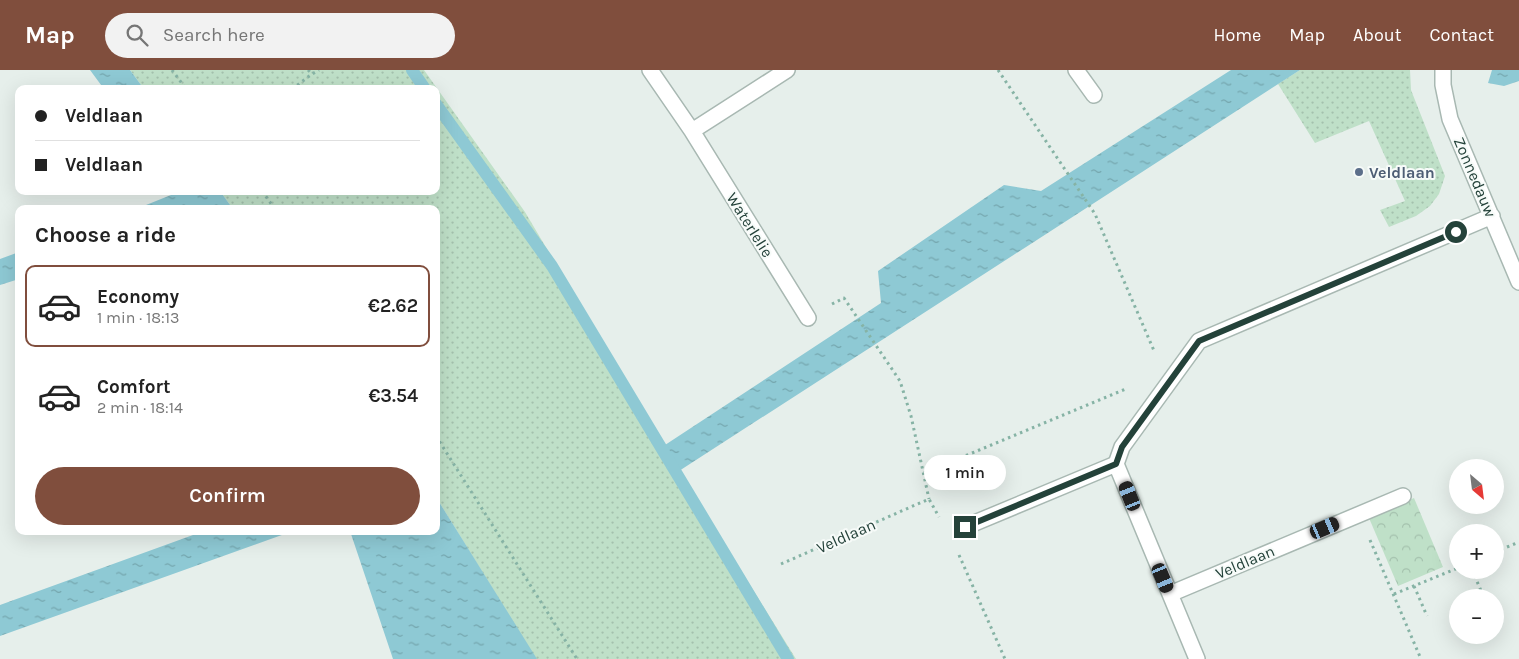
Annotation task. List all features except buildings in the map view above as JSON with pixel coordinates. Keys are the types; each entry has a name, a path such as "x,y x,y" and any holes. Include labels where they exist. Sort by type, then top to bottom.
{"street":[{"name":"Waterlelie","path":"650,70 692,131 808,318"},
{"path":"692,131 787,70"},
{"path":"1076,70 1094,95"},
{"name":"Zonnedauw","path":"1443,70 1443,85 1450,119 1519,282"},
{"path":"1197,659 1116,464 1122,447 1199,341 1492,216"},
{"path":"965,527 1116,464"},
{"name":"Veldlaan","path":"1170,594 1403,496"}],"path":[{"path":"172,70 183,85"},
{"path":"308,70 312,74"},
{"path":"297,85 319,70"},
{"path":"924,473 1126,388 1168,384 1095,214 1057,161 998,70"},
{"path":"855,311 900,381 929,499 950,534 1005,659"},
{"path":"440,442 577,659"},
{"name":"Veldlaan","path":"781,564 929,499"},
{"path":"1359,514 1421,659"},
{"path":"950,534 965,527"},
{"path":"1504,548 1519,542"},
{"path":"1394,594 1449,572"},
{"path":"1414,586 1427,616"}],"green space":[{"path":"130,70 424,70 435,85 141,85"},
{"path":"1300,70 1410,70 1411,90 1445,176 1439,194 1430,206 1416,216 1389,227 1380,210 1405,201 1369,121 1315,143 1278,84"},
{"path":"440,92 525,212 679,471 796,659 536,659 440,503 440,205 230,205 223,195 440,195"},
{"path":"1414,498 1443,567 1398,586 1369,518"}],"water":[{"path":"90,70 130,70 141,85 101,85"},
{"path":"1231,70 1300,70 679,471 665,445 881,303 878,271 1004,185 1041,191"},
{"path":"1492,70 1519,70 1519,81 1504,86 1488,83"},
{"path":"171,195 223,195 230,205 146,205"},
{"path":"15,253 15,280 0,285 0,259"},
{"path":"440,503 537,659 393,659 351,535 440,535"},
{"path":"193,535 282,535 0,636 0,605"}],"waterway":[{"path":"412,70 422,85"},
{"path":"440,110 552,266 788,659"}],"place":[{"name":"Veldlaan","path":"1359,172"}],"route":[{"path":"965,527 1116,464 1122,447 1199,341 1456,232"}]}
